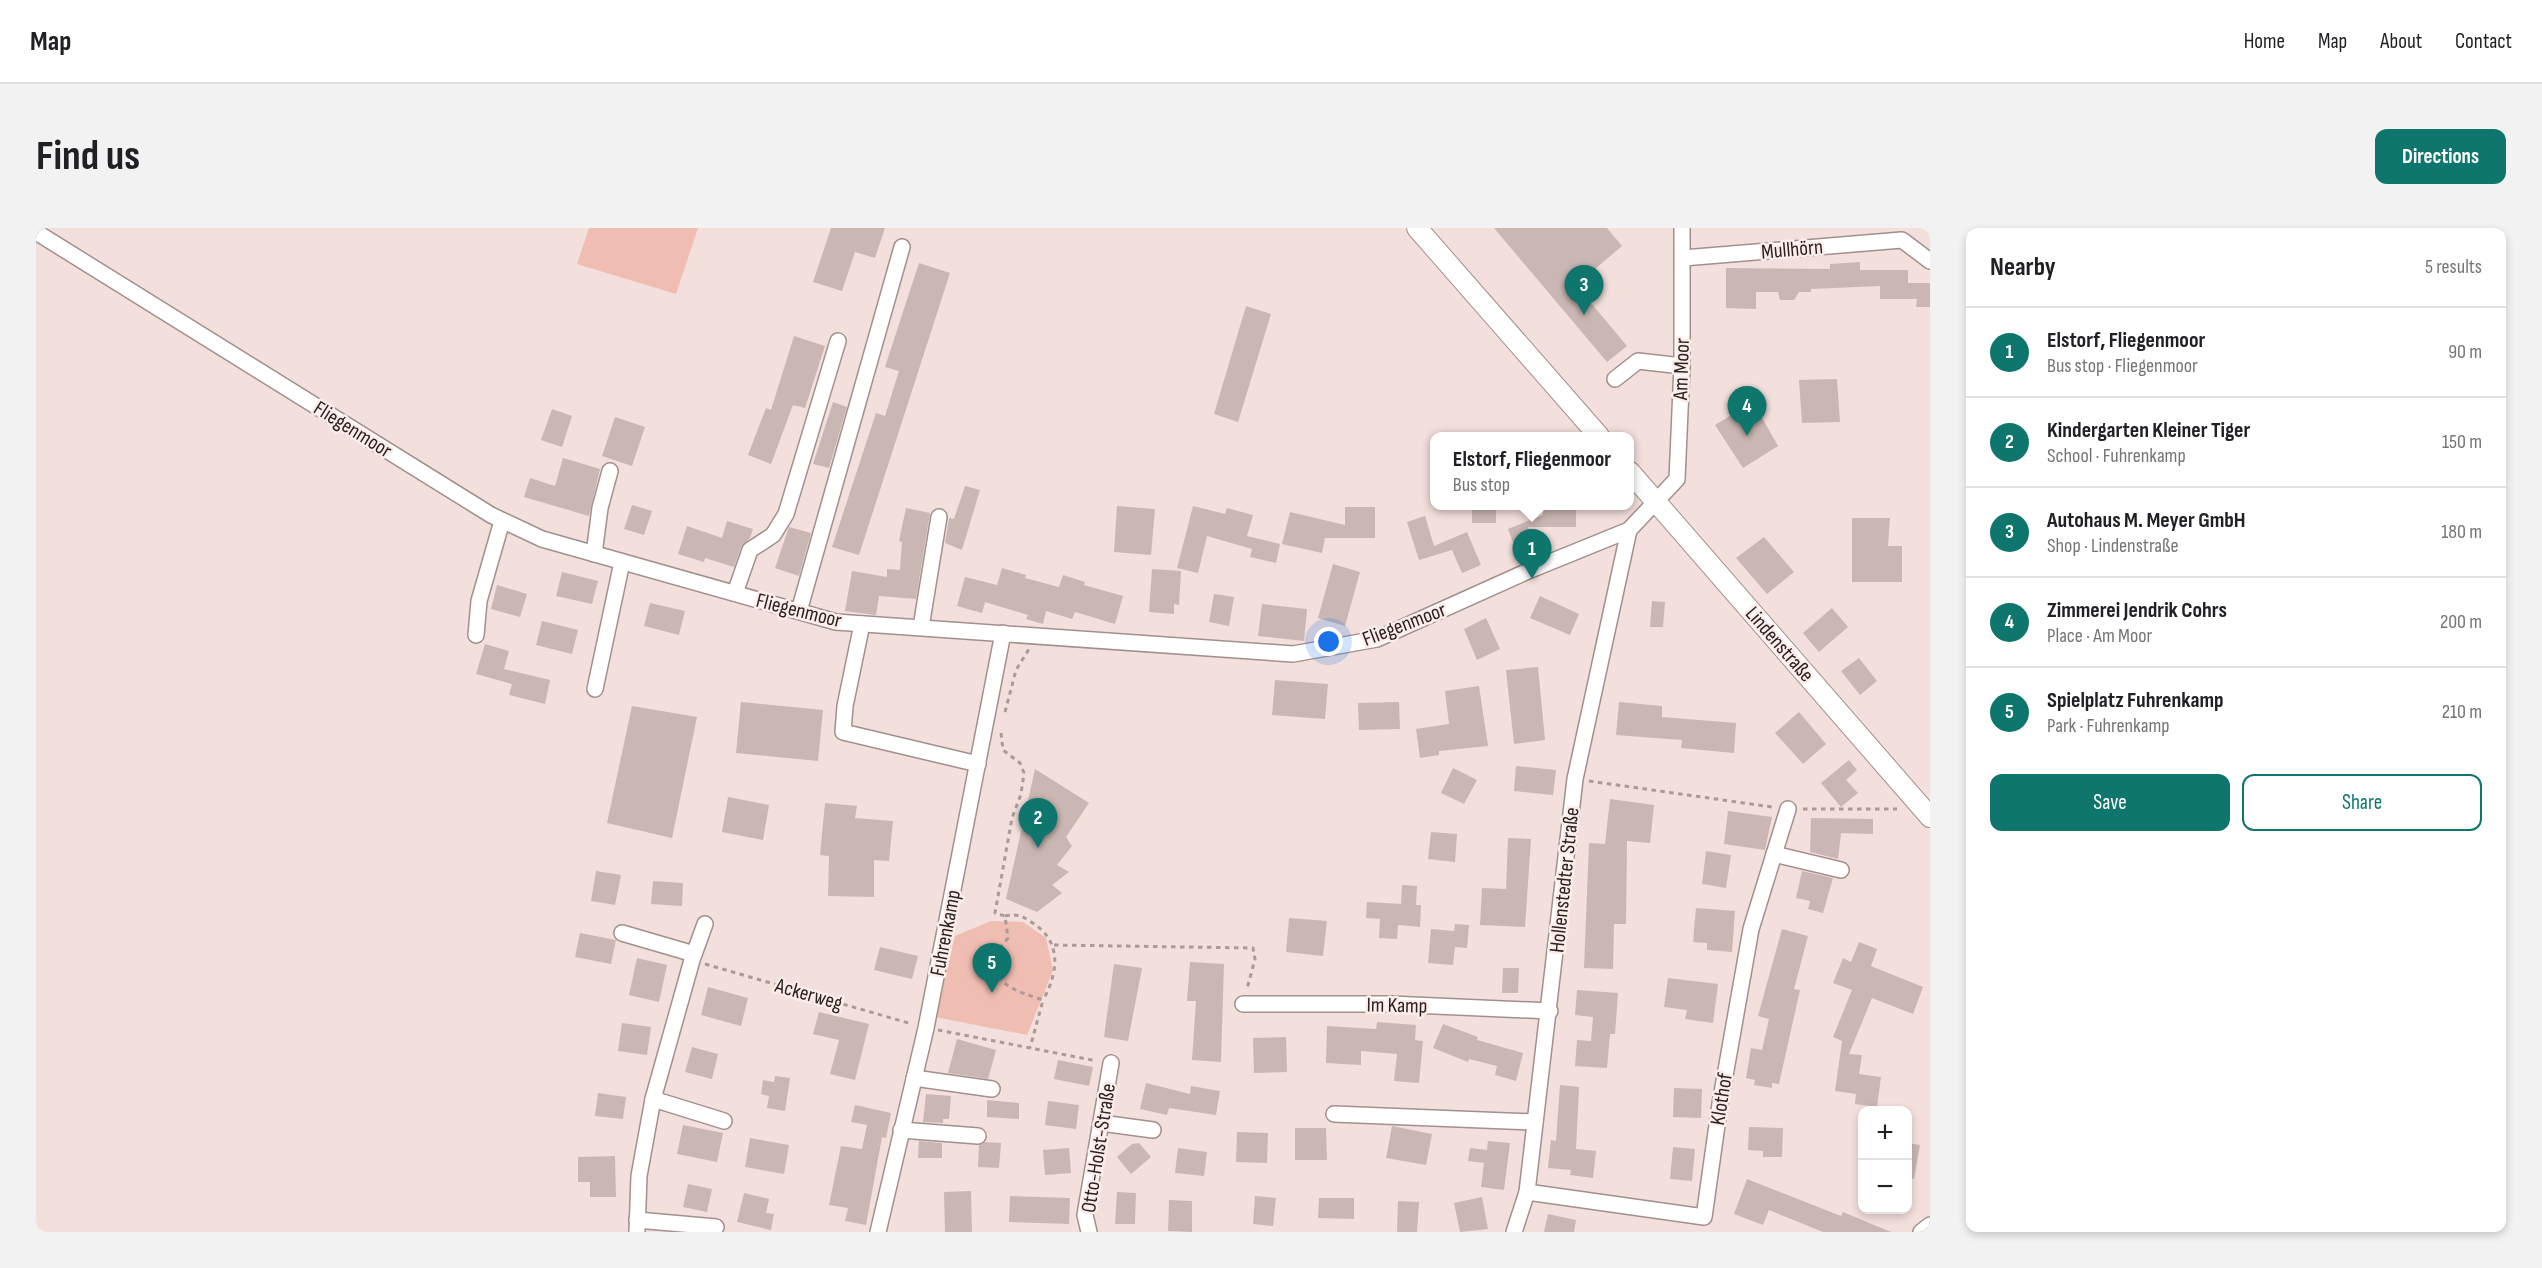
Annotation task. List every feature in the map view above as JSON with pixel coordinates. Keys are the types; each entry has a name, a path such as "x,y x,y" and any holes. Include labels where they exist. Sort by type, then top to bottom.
{"main road":[{"path":"1417,228 1596,432"},
{"name":"Lindenstraße","path":"1634,478 1930,817"}],"street":[{"name":"Am Moor","path":"1656,502 1677,478 1682,366 1682,228"},
{"name":"Fliegenmoor","path":"36,232 502,521 542,538 594,554 836,622 1293,654 1377,639 1528,571 1629,530 1656,502"},
{"name":"Mullhörn","path":"1683,258 1902,240 1930,261"},
{"path":"799,611 902,247"},
{"path":"735,593 750,550 773,535 786,514 838,341"},
{"path":"1615,379 1638,361 1682,366"},
{"path":"594,554 600,508 610,471"},
{"path":"921,627 939,517"},
{"path":"476,636 479,601 502,521"},
{"name":"Hollenstedter Straße","path":"1514,1232 1527,1192 1550,1011 1575,779 1629,530"},
{"path":"595,689 622,562"},
{"path":"862,624 845,706 843,732 978,764"},
{"name":"Fuhrenkamp","path":"878,1232 926,1028 1003,633"},
{"name":"Klothof","path":"1527,1192 1704,1217 1720,1104 1751,929 1788,809"},
{"path":"1774,854 1841,870"},
{"path":"705,924 693,957 653,1099 639,1176 637,1226 716,1227"},
{"path":"621,933 693,957"},
{"name":"Im Kamp","path":"1244,1005 1390,1005 1550,1011"},
{"name":"Otto-Holst-Straße","path":"1089,1232 1085,1215 1111,1064"},
{"path":"914,1078 992,1089"},
{"path":"653,1099 724,1121"},
{"path":"1334,1114 1535,1122"},
{"path":"1101,1123 1153,1130"},
{"path":"901,1130 978,1136"},
{"path":"1921,1232 1930,1225"}],"path":[{"path":"1004,715 1016,670 1036,636"},
{"path":"1002,727 1000,739 1004,750 1020,763 1024,773 1021,794 1012,818 995,914 1005,916 1017,914 1040,927 1054,945 1055,969 1043,1000 1030,1048"},
{"path":"1575,779 1788,809 1897,809"},
{"path":"1005,916 1008,938 993,956 994,968 1000,980 1009,988 1043,1000"},
{"path":"1054,945 1253,948 1255,959 1244,1005"},
{"name":"Ackerweg","path":"693,957 926,1028 1111,1064"}],"shaded area":[{"path":"589,228 698,228 676,294 577,264"},
{"path":"991,921 1023,922 1046,938 1053,970 1027,1035 935,1017 955,936"}],"building":[{"path":"831,228 885,228 875,258 855,252 842,291 813,282"},
{"path":"1494,228 1607,228 1622,246 1576,285 1627,346 1607,362"},
{"path":"1860,262 1860,270 1908,270 1908,283 1930,283 1930,307 1916,307 1917,299 1880,299 1880,286 1811,289 1811,292 1799,292 1794,300 1780,300 1778,292 1756,292 1756,309 1726,308 1726,268 1830,269 1830,264"},
{"path":"919,263 950,273 859,555 832,547 876,413 885,416 899,371 885,367"},
{"path":"1246,306 1271,314 1238,422 1214,414"},
{"path":"794,336 825,346 805,408 793,405 771,464 748,455 766,408 771,410"},
{"path":"1837,379 1840,422 1802,423 1799,380"},
{"path":"833,402 847,407 829,468 813,464"},
{"path":"1753,402 1778,446 1743,468 1715,425"},
{"path":"552,409 572,416 562,447 541,440"},
{"path":"615,417 645,427 632,466 602,456"},
{"path":"563,458 600,469 589,516 524,497 530,478 555,486"},
{"path":"965,486 980,490 962,550 945,543 949,518 954,519"},
{"path":"632,505 652,511 644,535 624,529"},
{"path":"1117,506 1155,509 1151,555 1114,552"},
{"path":"1193,506 1225,514 1227,508 1253,515 1247,536 1280,544 1276,563 1250,557 1252,549 1207,536 1198,573 1177,568"},
{"path":"1345,507 1375,507 1375,538 1325,538 1322,553 1282,544 1290,512 1345,525"},
{"path":"906,508 930,513 916,599 879,596 876,615 845,611 852,571 887,577 887,569 900,570 902,542 899,541"},
{"path":"1472,510 1496,510 1496,523 1472,523"},
{"path":"1543,510 1576,510 1576,527 1528,527 1533,541 1515,548 1508,529 1543,515"},
{"path":"1425,516 1434,546 1467,532 1481,565 1462,573 1452,550 1419,560 1407,522"},
{"path":"1852,518 1890,518 1888,546 1902,546 1902,582 1852,582"},
{"path":"727,521 753,529 750,538 741,547 734,567 705,558 704,562 678,554 687,526 722,538"},
{"path":"789,527 811,533 799,576 775,568"},
{"path":"1764,537 1794,572 1767,594 1736,558"},
{"path":"1333,564 1360,572 1345,626 1318,618"},
{"path":"1002,568 1026,575 1025,578 1059,587 1063,575 1085,582 1084,585 1123,596 1115,624 1075,612 1072,619 1046,611 1043,624 1026,619 1028,615 985,602 982,613 957,606 965,577 997,585"},
{"path":"1152,569 1181,571 1179,605 1174,604 1174,614 1149,612"},
{"path":"562,572 598,581 592,604 556,596"},
{"path":"497,585 527,594 520,617 491,609"},
{"path":"1214,594 1234,597 1229,626 1209,622"},
{"path":"1540,596 1579,614 1570,635 1530,618"},
{"path":"1652,601 1665,602 1663,627 1650,627"},
{"path":"650,603 685,611 679,635 644,626"},
{"path":"1262,604 1307,609 1304,641 1258,636"},
{"path":"1832,608 1848,627 1819,652 1803,633"},
{"path":"1486,618 1500,649 1477,660 1464,629"},
{"path":"542,621 578,630 572,654 536,645"},
{"path":"485,644 509,651 504,669 550,680 545,704 509,695 512,684 476,674"},
{"path":"1859,658 1877,681 1860,695 1841,671"},
{"path":"1538,667 1545,740 1514,744 1506,670"},
{"path":"1275,680 1328,684 1325,719 1272,715"},
{"path":"1479,686 1488,746 1439,751 1439,755 1420,758 1416,729 1449,724 1445,691"},
{"path":"741,702 823,710 818,761 736,753"},
{"path":"1399,702 1400,729 1359,730 1358,703"},
{"path":"1619,702 1662,706 1662,717 1736,723 1734,753 1681,748 1682,740 1616,735"},
{"path":"632,706 697,717 672,838 607,823"},
{"path":"1799,712 1826,744 1803,764 1775,733"},
{"path":"1849,760 1857,770 1846,780 1858,793 1841,807 1821,783"},
{"path":"1516,766 1556,770 1553,795 1514,791"},
{"path":"1453,768 1477,780 1464,804 1441,793"},
{"path":"1035,769 1089,803 1066,837 1072,846 1057,865 1069,872 1052,885 1062,893 1037,912 1006,899"},
{"path":"728,797 769,805 763,840 722,832"},
{"path":"1610,799 1654,805 1650,843 1627,841 1626,924 1614,924 1613,969 1584,968 1589,843 1605,844"},
{"path":"825,803 857,806 855,818 893,821 889,861 874,860 874,897 828,896 829,856 820,855"},
{"path":"1728,811 1772,817 1765,850 1724,844"},
{"path":"1811,818 1873,819 1873,834 1841,833 1838,859 1810,852"},
{"path":"1431,832 1457,834 1455,862 1428,859"},
{"path":"1508,838 1531,839 1525,927 1480,925 1482,888 1506,889"},
{"path":"1706,851 1731,855 1726,888 1702,884"},
{"path":"596,871 621,875 615,905 591,901"},
{"path":"1802,871 1833,878 1823,913 1808,909 1810,901 1796,898"},
{"path":"653,881 683,883 682,906 651,904"},
{"path":"1402,885 1417,886 1416,905 1421,905 1420,927 1398,925 1397,939 1379,938 1380,919 1366,918 1367,902 1401,904"},
{"path":"1696,908 1735,911 1732,952 1707,950 1707,943 1693,942"},
{"path":"1289,918 1327,921 1323,956 1286,952"},
{"path":"1455,924 1469,925 1467,948 1455,947 1453,965 1428,963 1431,929 1454,931"},
{"path":"1782,929 1808,936 1794,989 1800,990 1779,1084 1772,1083 1772,1088 1754,1085 1755,1080 1746,1078 1751,1048 1762,1050 1769,1019 1758,1016"},
{"path":"580,933 616,940 611,964 575,957"},
{"path":"1859,942 1877,949 1871,966 1923,987 1913,1014 1872,998 1849,1054 1862,1055 1859,1074 1881,1077 1877,1106 1855,1104 1856,1094 1835,1091 1842,1041 1833,1037 1852,990 1833,983 1843,958 1851,962"},
{"path":"880,947 918,956 912,979 874,970"},
{"path":"637,958 667,965 659,1002 629,995"},
{"path":"1190,962 1224,964 1221,1062 1192,1060 1196,1001 1187,1001"},
{"path":"1114,964 1142,968 1128,1041 1104,1037"},
{"path":"1503,968 1519,968 1518,993 1502,993"},
{"path":"1668,978 1718,984 1713,1023 1685,1019 1687,1010 1664,1007"},
{"path":"708,987 748,998 741,1026 701,1015"},
{"path":"1577,990 1618,993 1615,1034 1610,1034 1607,1068 1575,1066 1577,1040 1591,1041 1593,1017 1575,1015"},
{"path":"819,1012 869,1024 855,1080 830,1074 839,1040 813,1034"},
{"path":"1377,1022 1416,1025 1415,1040 1423,1041 1419,1083 1394,1081 1397,1054 1361,1051 1361,1065 1326,1063 1327,1026 1376,1029"},
{"path":"622,1023 651,1027 647,1055 618,1051"},
{"path":"1443,1024 1478,1037 1477,1040 1523,1053 1516,1081 1495,1075 1497,1066 1469,1059 1468,1062 1433,1048"},
{"path":"1286,1037 1287,1072 1254,1073 1253,1038"},
{"path":"957,1039 996,1050 988,1079 948,1073"},
{"path":"692,1047 718,1054 712,1079 685,1072"},
{"path":"1058,1060 1093,1067 1089,1086 1054,1079"},
{"path":"775,1076 790,1078 785,1111 767,1108 769,1096 761,1094 763,1080 774,1082"},
{"path":"1146,1083 1190,1094 1191,1086 1220,1091 1216,1115 1169,1108 1167,1115 1140,1109"},
{"path":"1560,1085 1579,1087 1576,1149 1596,1151 1593,1178 1570,1175 1571,1170 1548,1168 1551,1140 1556,1141"},
{"path":"1674,1088 1702,1089 1701,1118 1673,1117"},
{"path":"598,1093 626,1097 623,1119 595,1116"},
{"path":"926,1094 951,1096 949,1119 943,1119 943,1123 923,1122"},
{"path":"987,1100 1019,1103 1019,1119 987,1117"},
{"path":"1048,1101 1079,1105 1076,1129 1045,1125"},
{"path":"855,1105 891,1113 886,1138 882,1137 866,1225 845,1221 848,1208 829,1205 841,1146 862,1149 867,1125 851,1122"},
{"path":"683,1125 723,1133 717,1162 677,1154"},
{"path":"1392,1126 1432,1134 1426,1165 1386,1158"},
{"path":"1749,1127 1783,1128 1782,1157 1763,1157 1763,1151 1748,1150"},
{"path":"1295,1128 1326,1128 1327,1160 1295,1160"},
{"path":"1237,1132 1268,1133 1267,1163 1236,1162"},
{"path":"750,1138 789,1145 784,1174 745,1167"},
{"path":"919,1141 942,1143 942,1158 918,1158"},
{"path":"1488,1141 1510,1143 1504,1190 1481,1187 1484,1163 1468,1161 1470,1148 1487,1150"},
{"path":"985,1142 1001,1143 999,1168 978,1167 979,1145"},
{"path":"1139,1143 1151,1157 1131,1174 1117,1157 1132,1144"},
{"path":"1912,1144 1920,1145 1914,1179 1912,1179"},
{"path":"1673,1147 1695,1149 1692,1181 1670,1179"},
{"path":"1069,1148 1071,1173 1045,1175 1043,1150"},
{"path":"1178,1148 1207,1152 1204,1176 1175,1173"},
{"path":"615,1156 616,1197 590,1197 590,1182 578,1182 578,1157"},
{"path":"1747,1179 1841,1216 1843,1212 1891,1232 1823,1232 1769,1210 1763,1225 1734,1214"},
{"path":"688,1184 712,1189 707,1212 683,1207"},
{"path":"971,1191 972,1232 945,1232 944,1192"},
{"path":"1117,1192 1136,1193 1135,1224 1115,1224"},
{"path":"744,1193 769,1199 766,1213 774,1214 771,1230 737,1222"},
{"path":"1010,1196 1070,1198 1069,1224 1009,1222"},
{"path":"1255,1196 1276,1198 1273,1226 1253,1224"},
{"path":"1482,1197 1488,1229 1460,1232 1454,1203"},
{"path":"1319,1198 1354,1198 1354,1219 1318,1218"},
{"path":"1169,1200 1192,1201 1192,1232 1168,1231"},
{"path":"1398,1201 1419,1202 1417,1232 1397,1232"},
{"path":"1548,1214 1576,1220 1574,1232 1544,1232"}],"place":[{"name":"Autohaus M. Meyer GmbH","path":"1584,315"},
{"name":"Zimmerei Jendrik Cohrs","path":"1747,436"},
{"name":"Elstorf, Fliegenmoor","path":"1532,579"},
{"name":"Kindergarten Kleiner Tiger","path":"1038,848"},
{"name":"Spielplatz Fuhrenkamp","path":"992,993"}]}
